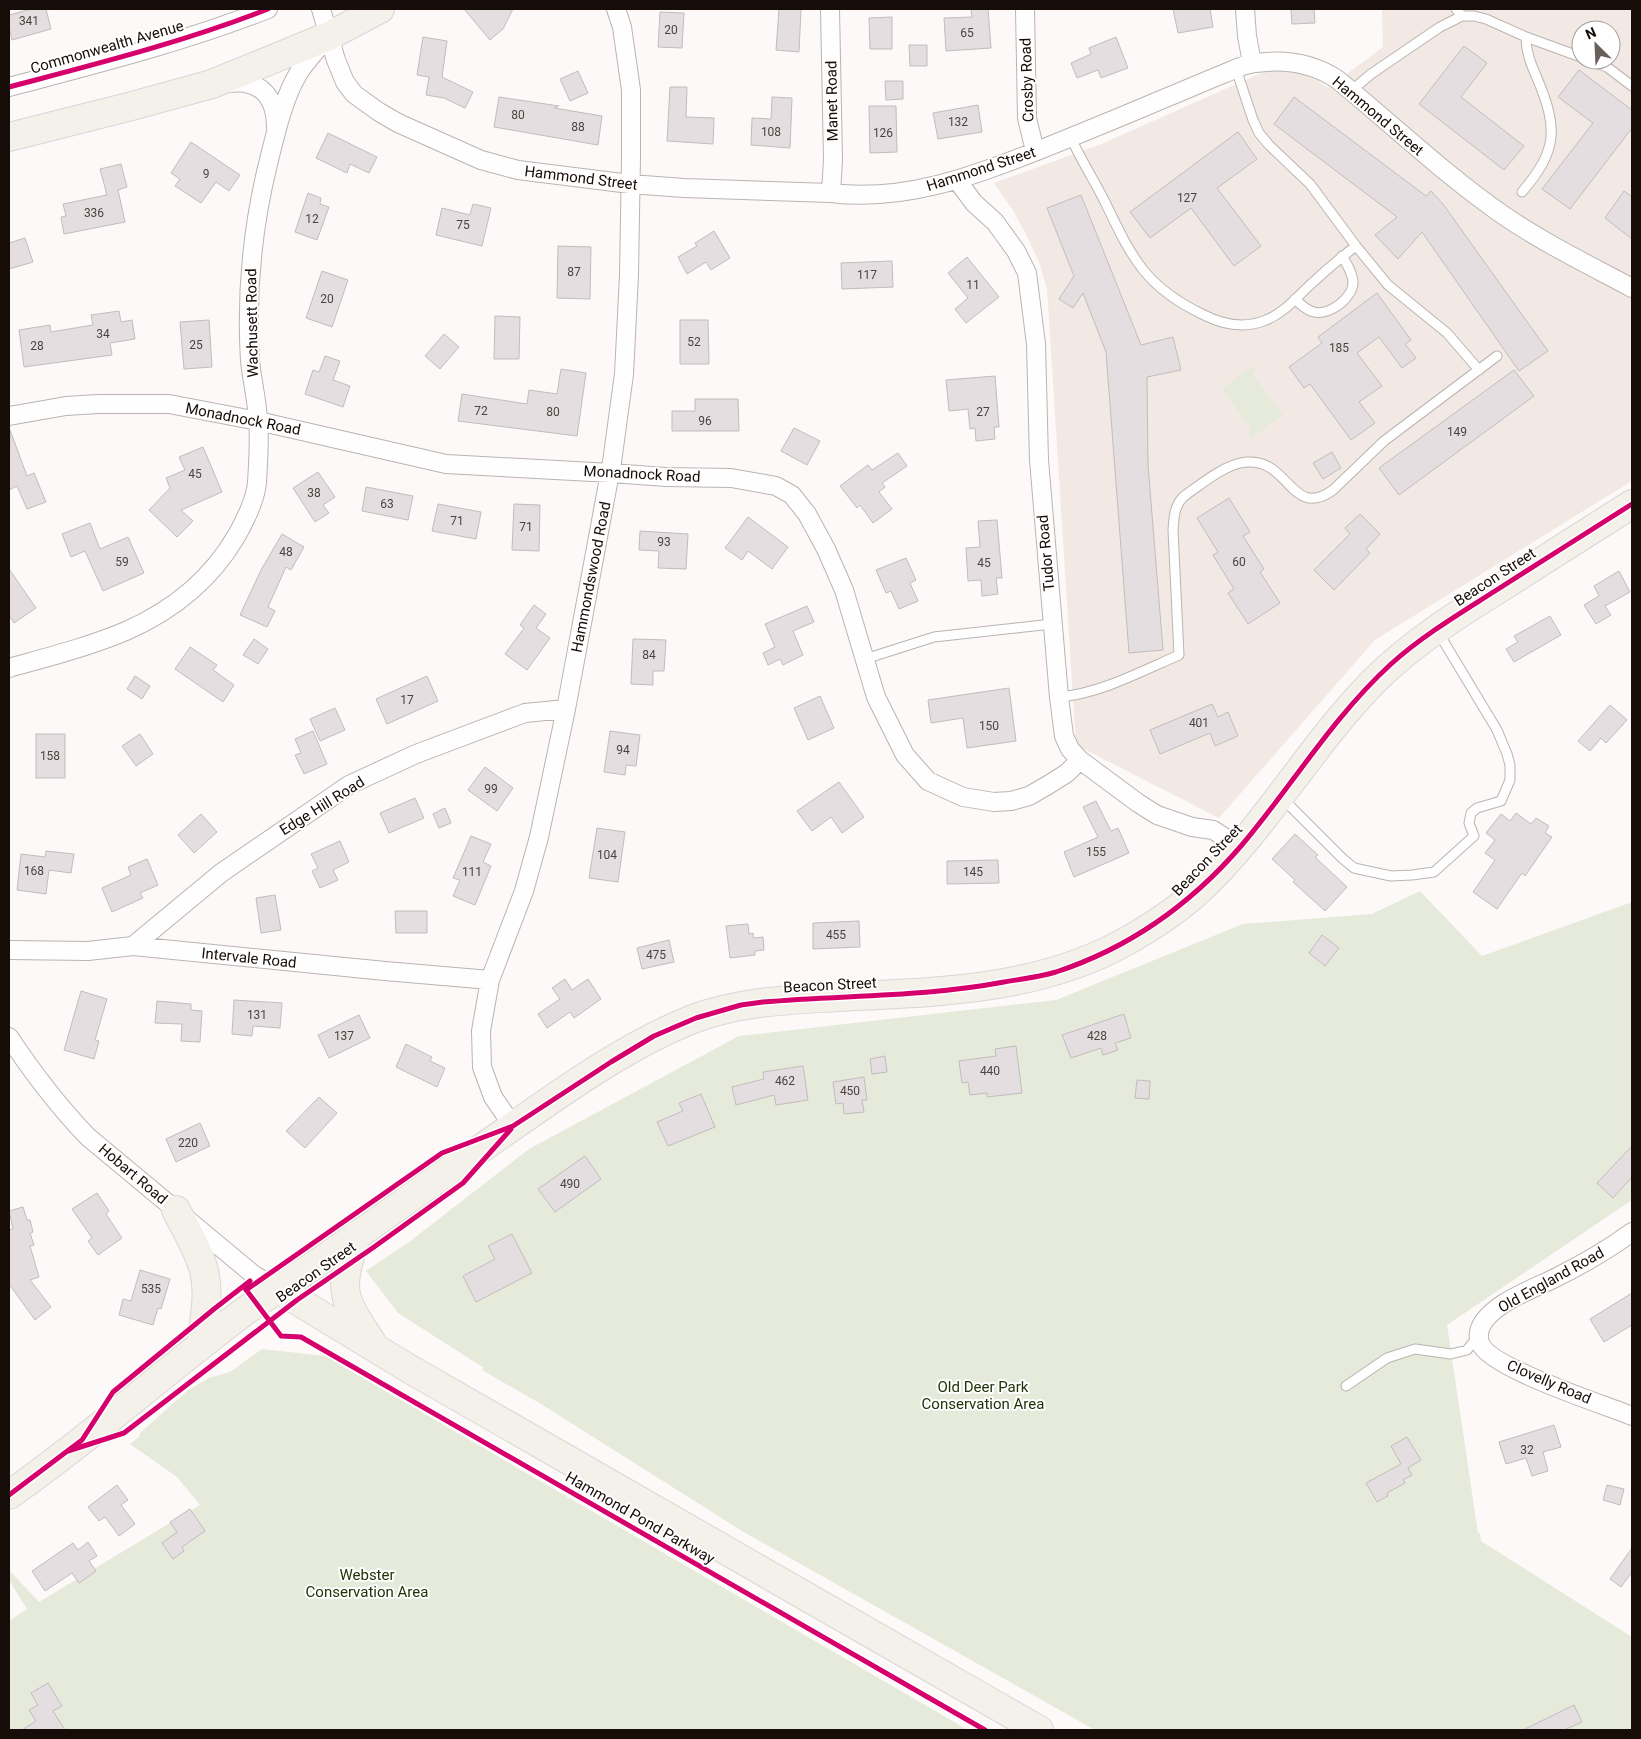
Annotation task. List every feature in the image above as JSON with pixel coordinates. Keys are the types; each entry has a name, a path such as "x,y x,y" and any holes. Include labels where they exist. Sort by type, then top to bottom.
{"main road":[{"path":"9,137 212,84 329,36 380,9"},
{"name":"Beacon Street","path":"9,1495 68,1451 248,1309 513,1126 631,1049 674,1027 718,1011 763,1002 924,993 972,988 1056,972 1121,944 1161,920 1196,892 1240,847 1340,718 1372,683 1409,649 1437,629 1632,504"},
{"path":"176,1210 200,1259 205,1275 205,1310 201,1345"},
{"path":"356,1235 346,1278 346,1296 374,1347"},
{"name":"Hammond Pond Parkway","path":"278,1289 374,1347 1039,1730"}],"street":[{"name":"Commonwealth Avenue","path":"9,88 154,47 268,9"},
{"name":"Hammond Street","path":"321,9 336,60 351,91 359,100 398,123 481,160 518,170 630,184 684,188 850,195 914,191 957,180 1016,160 1244,66 1270,61 1307,64 1324,70 1449,175 1504,216 1554,247 1632,288"},
{"name":"Hammondswood Road","path":"513,1126 492,1097 482,1067 481,1031 490,980 527,882 539,838 566,709 611,472 624,374 629,275 631,90 622,27 616,9"},
{"name":"Manet Road","path":"830,9 833,160 831,193"},
{"name":"Crosby Road","path":"1025,9 1027,118 1035,151"},
{"path":"1244,66 1247,36 1245,9"},
{"name":"Wachusett Road","path":"9,668 91,644 126,631 178,602 219,564 243,525 257,485 258,421 250,361 249,291 256,221 276,136 291,88 298,74 329,36"},
{"name":"Wachusett Road","path":"183,92 236,82 253,84 261,89 272,103 276,120 276,136"},
{"name":"Tudor Road","path":"957,180 974,203 995,222 1016,251 1027,274 1036,344 1039,460 1058,697 1064,736 1070,749 1080,760 1138,803 1157,814 1192,826 1214,830 1240,847"},
{"name":"Monadnock Road","path":"9,416 66,406 134,403 169,404 258,421 446,464 611,472 666,477 731,478 776,486 792,495 807,514 826,549 840,582 876,697 905,755 928,781 963,797 994,802 1011,800 1030,796 1067,773 1080,760"},
{"name":"Edge Hill Road","path":"133,946 222,872 349,785 416,754 526,713 566,709"},
{"name":"Intervale Road","path":"9,950 88,951 133,946 385,972 490,980"},
{"name":"Hobart Road","path":"9,1037 36,1077 64,1112 88,1136 254,1275 278,1289"},
{"name":"Old England Road","path":"1478,1336 1480,1326 1504,1304 1586,1261 1632,1232"},
{"name":"Clovelly Road","path":"1478,1336 1485,1352 1501,1362 1543,1382 1632,1416"}],"lane":[{"path":"1456,9 1462,16"},
{"path":"1351,91 1371,74 1440,26 1462,16 1486,19 1526,37 1571,53"},
{"path":"1522,192 1536,176 1546,158 1551,141 1550,114 1528,59 1526,37"},
{"path":"1244,66 1242,88 1259,133 1310,184 1356,246 1388,284 1447,333 1479,370"},
{"path":"1610,70 1632,86"},
{"path":"1071,138 1141,269 1155,284 1173,298 1209,318 1240,326 1255,324 1268,319 1282,312 1342,256 1356,246"},
{"path":"1295,299 1315,313 1328,310 1344,300 1351,290 1353,282 1350,269 1342,256"},
{"path":"1058,697 1072,696 1121,680 1179,655 1173,530 1174,510 1177,503 1183,497 1228,468 1246,462 1260,462 1269,466 1278,472 1297,493 1305,498 1325,496 1384,441 1497,356"},
{"path":"864,660 934,637 1052,624"},
{"path":"1280,796 1354,868 1391,876 1434,872 1474,836 1469,823 1471,813 1477,808 1501,801 1510,780 1510,765 1497,730 1437,629"},
{"name":"Old England Road","path":"1346,1386 1388,1358 1415,1349 1451,1354 1467,1350 1478,1336"}],"shaded area":[{"path":"1382,9 1632,9 1632,481 1375,640 1219,818 1076,745 1047,289 1040,265 1029,240 1014,212 994,183 1099,145 1266,71 1280,70 1305,73 1328,88 1383,47"}],"green space":[{"path":"1253,366 1256,371 1252,374 1283,415 1252,438 1248,434 1252,430 1222,389"},
{"name":"Old Deer Park Conservation Area","path":"1420,891 1482,956 1632,902 1632,1200 1447,1325 1478,1533 1480,1533 1481,1541 1632,1637 1632,1730 1095,1730 742,1531 541,1404 482,1370 484,1368 398,1313 366,1271 409,1242 529,1149 739,1036 1056,1000 1243,924 1372,914"},
{"name":"Webster Conservation Area","path":"262,1349 325,1356 968,1730 9,1730 9,1621 27,1609 9,1580 9,1570 39,1602 200,1505 177,1477 130,1444 187,1391 209,1378 230,1372"}],"building":[{"path":"31,9 46,9 51,29 12,40 9,15"},
{"path":"464,9 513,9 503,29 490,40"},
{"path":"779,9 801,9 799,52 776,50"},
{"path":"971,9 988,9 991,48 946,51 944,18 972,17"},
{"path":"1173,9 1210,9 1213,27 1178,33"},
{"path":"1291,9 1314,9 1315,23 1292,24"},
{"path":"660,12 684,13 682,48 658,47"},
{"path":"892,17 892,49 870,49 869,18"},
{"path":"423,37 447,41 442,77 473,92 465,108 444,98 426,95 429,77 417,75"},
{"path":"1116,37 1128,68 1101,78 1098,70 1077,78 1071,63 1091,54 1089,48"},
{"path":"909,45 927,45 927,66 910,66"},
{"path":"1464,46 1487,63 1461,97 1524,146 1504,170 1419,104"},
{"path":"1579,70 1632,110 1632,128 1570,209 1542,189 1593,123 1558,97"},
{"path":"578,71 588,93 570,101 560,79"},
{"path":"885,81 903,81 903,99 886,100"},
{"path":"670,87 687,87 686,117 714,118 713,144 667,141"},
{"path":"499,97 559,106 554,108 602,116 598,145 494,127"},
{"path":"772,97 792,98 790,148 751,145 752,118 771,119"},
{"path":"1294,97 1426,196 1431,191 1443,204 1548,351 1519,371 1422,232 1398,259 1375,235 1397,217 1274,124"},
{"path":"978,105 982,132 938,139 933,113"},
{"path":"869,106 896,106 897,152 870,153"},
{"path":"1238,132 1257,159 1217,188 1261,246 1234,266 1191,208 1150,238 1130,212"},
{"path":"328,133 377,157 369,173 350,164 347,173 316,158"},
{"path":"191,142 240,175 229,191 216,182 201,203 175,186 180,179 171,173"},
{"path":"121,164 127,187 118,190 125,222 64,234 61,217 66,216 63,204 107,195 100,169"},
{"path":"1624,191 1632,197 1632,239 1605,218"},
{"path":"308,193 321,198 320,204 329,207 317,240 295,232"},
{"path":"1081,195 1141,345 1173,337 1181,370 1147,377 1148,465 1163,650 1129,653 1106,352 1083,293 1073,308 1059,299 1074,276 1047,208"},
{"path":"473,204 491,208 482,246 436,235 442,208 470,215"},
{"path":"714,231 730,258 711,270 706,262 687,274 678,257 697,246 695,243"},
{"path":"25,238 33,262 9,269 9,243"},
{"path":"558,246 591,247 590,299 557,298"},
{"path":"967,257 999,297 966,323 955,309 968,298 948,273"},
{"path":"892,261 893,287 842,289 841,263"},
{"path":"322,271 348,280 332,327 306,318"},
{"path":"1377,293 1411,340 1405,344 1416,358 1402,368 1379,337 1357,353 1382,386 1359,402 1375,423 1351,440 1310,384 1304,388 1289,367 1322,343 1318,337"},
{"path":"119,311 121,322 132,320 135,339 110,343 112,355 24,367 19,330 50,325 51,332 93,325 91,315"},
{"path":"495,316 520,317 519,359 494,359"},
{"path":"209,320 212,367 184,369 180,322"},
{"path":"680,320 708,320 709,364 680,364"},
{"path":"444,334 459,347 440,369 425,356"},
{"path":"325,356 340,361 333,380 350,386 343,407 305,394 313,370 319,372"},
{"path":"561,369 586,373 577,436 458,421 462,394 527,404 529,390 557,394"},
{"path":"1514,370 1534,396 1399,495 1379,468"},
{"path":"995,376 999,427 994,427 995,439 976,441 975,428 970,429 968,409 949,411 946,380"},
{"path":"695,399 738,399 739,431 672,431 672,411 695,411"},
{"path":"794,428 820,441 807,465 781,451"},
{"path":"10,430 27,476 34,473 46,502 27,509 17,486 9,490"},
{"path":"203,447 222,492 181,510 193,521 177,537 149,510 170,488 166,478 185,470 179,457"},
{"path":"1332,452 1341,468 1323,479 1313,463"},
{"path":"898,453 907,466 882,483 885,487 879,492 892,509 873,523 860,505 857,508 840,486 868,465 872,470"},
{"path":"318,472 335,497 323,505 329,513 315,522 293,488"},
{"path":"366,487 413,496 408,520 362,511"},
{"path":"1229,498 1250,532 1243,536 1264,569 1260,572 1280,603 1248,624 1228,593 1234,589 1213,555 1218,552 1197,518"},
{"path":"438,504 481,512 476,539 432,531"},
{"path":"514,504 540,505 539,551 512,550"},
{"path":"1360,514 1380,534 1366,549 1370,553 1334,590 1314,570 1350,534 1345,528"},
{"path":"748,517 788,547 772,569 748,551 742,560 725,548"},
{"path":"997,520 1002,578 996,578 998,594 982,596 981,580 968,581 966,548 980,547 978,521"},
{"path":"90,523 100,549 128,537 144,573 103,591 85,551 71,557 62,534"},
{"path":"640,531 688,534 686,569 658,568 659,551 639,550"},
{"path":"282,534 304,547 291,570 286,567 268,607 275,611 267,627 240,615 261,570"},
{"path":"906,558 916,580 910,583 918,601 899,609 891,591 886,593 876,570"},
{"path":"9,569 36,608 14,623 9,615"},
{"path":"1619,571 1630,592 1605,606 1611,615 1596,624 1584,605 1599,596 1594,586"},
{"path":"534,605 546,614 536,628 550,638 527,670 505,654 524,628 520,625"},
{"path":"807,606 814,622 793,631 803,655 783,665 780,659 768,665 763,653 775,647 765,624"},
{"path":"1550,616 1561,635 1514,662 1506,649 1518,642 1514,636"},
{"path":"254,639 268,649 258,664 243,655"},
{"path":"633,639 666,640 664,671 653,671 653,685 631,684"},
{"path":"190,647 217,665 213,670 234,685 223,702 175,669"},
{"path":"135,676 150,686 142,699 127,689"},
{"path":"427,676 438,701 387,724 376,699"},
{"path":"1009,688 1016,741 967,748 963,718 931,723 928,700"},
{"path":"820,696 834,728 808,740 794,708"},
{"path":"1212,704 1218,717 1228,712 1238,736 1215,746 1210,733 1160,754 1150,730"},
{"path":"1610,705 1627,720 1606,743 1601,738 1590,751 1578,741"},
{"path":"335,708 345,730 320,741 310,719"},
{"path":"313,731 327,764 304,774 295,755 301,753 295,739"},
{"path":"610,731 640,735 636,766 626,765 625,775 604,772"},
{"path":"36,734 65,734 65,778 36,778"},
{"path":"140,734 153,754 136,766 122,746"},
{"path":"485,767 513,788 497,811 468,790"},
{"path":"839,782 864,817 842,833 831,817 812,831 797,811"},
{"path":"415,798 424,818 389,833 380,813"},
{"path":"1096,801 1111,831 1118,828 1129,853 1074,877 1064,852 1098,837 1083,807"},
{"path":"445,808 451,823 439,828 433,814"},
{"path":"1516,813 1531,824 1536,818 1549,826 1545,833 1552,837 1525,876 1522,873 1497,909 1473,892 1495,860 1485,853 1495,840 1486,833 1501,814 1510,821"},
{"path":"201,814 217,832 194,853 178,835"},
{"path":"597,828 625,832 618,882 589,878"},
{"path":"1295,834 1318,855 1315,857 1347,887 1325,911 1293,882 1295,880 1272,859"},
{"path":"471,836 491,844 483,862 491,866 475,905 453,896 460,880 453,878"},
{"path":"340,841 349,862 333,870 338,880 320,888 312,871 318,868 311,854"},
{"path":"46,851 74,854 71,873 49,870 46,894 17,890 21,854 45,857"},
{"path":"147,859 158,885 140,893 143,898 112,912 102,888 131,875 128,867"},
{"path":"998,860 999,883 947,884 947,861"},
{"path":"275,895 281,930 261,933 256,898"},
{"path":"395,911 427,911 427,933 396,933"},
{"path":"859,921 860,947 813,949 813,923"},
{"path":"748,924 749,934 753,933 753,938 763,937 764,950 755,951 755,955 730,958 726,926"},
{"path":"1322,935 1339,948 1325,966 1309,953"},
{"path":"669,940 674,962 642,969 637,948"},
{"path":"565,979 572,990 588,979 601,999 574,1018 570,1012 547,1028 538,1014 560,999 552,988"},
{"path":"81,991 107,999 95,1040 99,1041 94,1059 64,1050"},
{"path":"234,1000 282,1003 280,1028 253,1026 252,1036 232,1034"},
{"path":"157,1001 191,1004 191,1010 202,1011 200,1042 181,1041 182,1024 155,1023"},
{"path":"1124,1014 1131,1038 1115,1043 1118,1050 1103,1055 1101,1048 1071,1058 1062,1035"},
{"path":"359,1015 370,1038 329,1058 318,1035"},
{"path":"406,1044 432,1057 430,1061 445,1068 437,1087 396,1067"},
{"path":"1016,1046 1022,1093 987,1097 987,1093 970,1095 968,1082 962,1083 959,1061 996,1056 995,1049"},
{"path":"885,1056 887,1072 872,1074 870,1059"},
{"path":"803,1066 808,1100 776,1105 774,1095 736,1105 732,1087 764,1079 763,1072"},
{"path":"864,1077 867,1100 862,1100 864,1112 844,1114 843,1103 836,1104 833,1082"},
{"path":"1137,1080 1150,1081 1149,1099 1135,1098"},
{"path":"701,1094 715,1127 668,1146 657,1122 683,1111 679,1103"},
{"path":"319,1097 337,1113 305,1148 286,1131"},
{"path":"200,1123 210,1146 176,1162 166,1139"},
{"path":"1632,1146 1632,1177 1613,1198 1597,1183"},
{"path":"585,1156 601,1179 555,1212 538,1189"},
{"path":"97,1193 109,1211 106,1214 122,1238 98,1255 88,1241 92,1238 72,1209"},
{"path":"23,1207 27,1220 30,1220 33,1232 30,1233 34,1245 30,1246 39,1277 30,1280 51,1307 35,1320 9,1284 9,1230 13,1229 9,1211"},
{"path":"512,1234 532,1273 476,1302 463,1276 495,1259 488,1246"},
{"path":"140,1270 170,1279 161,1309 158,1308 153,1325 119,1315 123,1299 131,1301"},
{"path":"1632,1293 1632,1325 1604,1342 1590,1319"},
{"path":"1554,1425 1561,1447 1543,1452 1548,1471 1532,1476 1526,1458 1506,1464 1499,1442"},
{"path":"1407,1437 1421,1460 1408,1468 1412,1475 1403,1480 1405,1483 1387,1493 1388,1496 1377,1502 1366,1483 1401,1464 1391,1446"},
{"path":"117,1485 128,1500 121,1505 135,1524 119,1536 105,1517 99,1521 88,1507"},
{"path":"1607,1485 1624,1489 1620,1505 1603,1500"},
{"path":"190,1509 205,1531 182,1547 184,1551 173,1559 162,1543 177,1532 170,1522"},
{"path":"88,1542 97,1556 89,1561 96,1571 79,1583 72,1573 45,1591 32,1571 73,1543 78,1550"},
{"path":"1632,1548 1632,1572 1621,1587 1610,1579"},
{"path":"48,1683 62,1706 53,1711 65,1730 22,1730 36,1721 29,1710 38,1705 31,1693"},
{"path":"1574,1705 1582,1722 1564,1730 1523,1730"}],"cycle path":[{"path":"9,87 172,42 268,9"},
{"path":"246,1290 442,1153 513,1126 654,1036 696,1018 741,1005 763,1002 944,990 1037,977 1083,962 1133,937 1180,905 1222,867 1260,823 1331,729 1391,664 1441,626 1632,504"},
{"path":"68,1451 124,1433 297,1300 463,1183 511,1129"},
{"path":"9,1495 82,1440 113,1392 250,1281"},
{"path":"244,1287 281,1336 301,1337 985,1730"}]}
